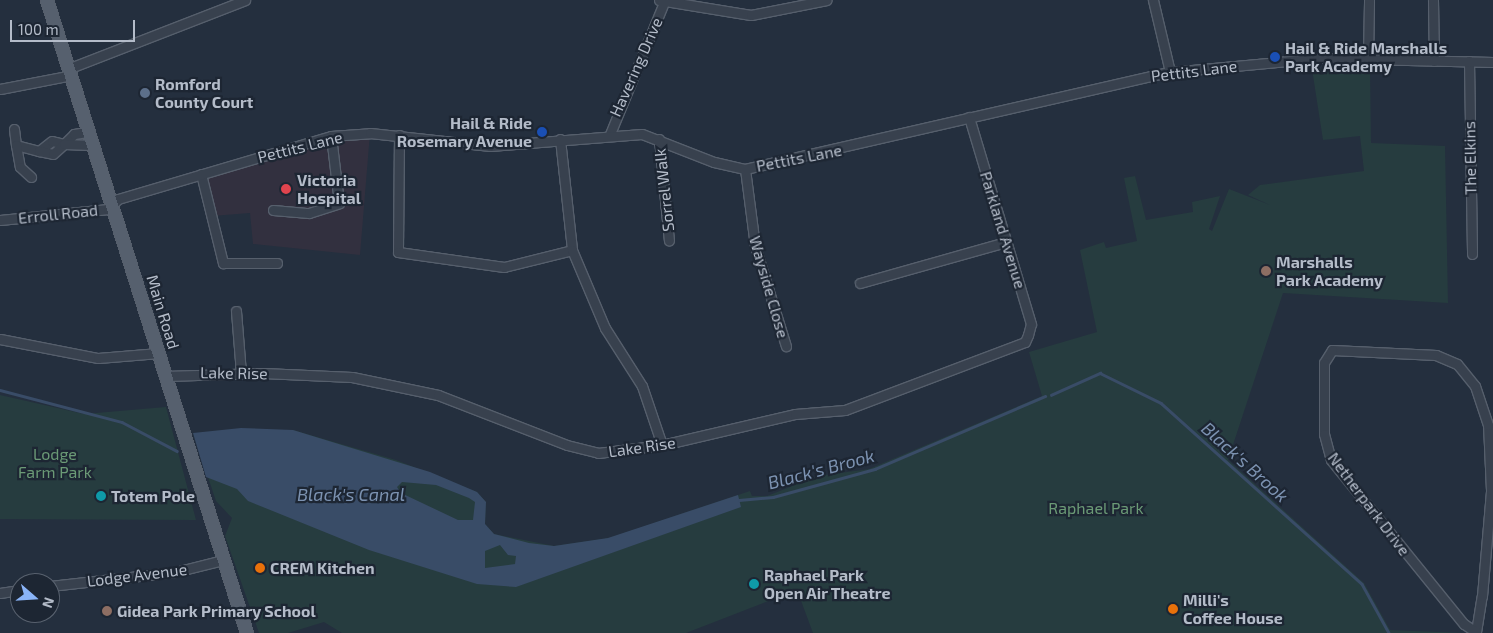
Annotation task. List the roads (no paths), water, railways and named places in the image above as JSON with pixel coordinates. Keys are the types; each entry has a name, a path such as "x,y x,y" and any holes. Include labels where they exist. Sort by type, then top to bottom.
{"main road":[{"name":"Main Road","path":"47,0 71,72 87,132 114,203 198,485 247,633"}],"street":[{"path":"0,89 71,72 245,0"},
{"path":"663,1 751,15 827,0"},
{"path":"1153,0 1170,72"},
{"path":"1368,58 1369,0"},
{"path":"1433,0 1434,61"},
{"name":"Havering Drive","path":"610,134 663,1"},
{"name":"Pettits Lane","path":"114,203 201,174 331,136 399,136 490,146 610,134 659,139 714,162 745,169 1170,72 1279,61 1368,58 1493,62"},
{"name":"The Elkins","path":"1469,61 1472,254"},
{"name":"Parkland Avenue","path":"969,117 1031,324 1025,342"},
{"path":"14,129 20,167 31,177"},
{"path":"16,145 53,154 74,134 87,132"},
{"path":"273,210 309,213 339,203 331,136"},
{"path":"399,136 398,252 504,267 572,250"},
{"path":"560,139 572,250 605,328 642,386 662,446"},
{"name":"Sorrel Walk","path":"659,139 669,240"},
{"path":"64,144 92,145"},
{"path":"20,167 36,151"},
{"name":"Wayside Close","path":"745,169 755,246 786,346"},
{"path":"201,174 223,263 277,263"},
{"name":"Erroll Road","path":"0,220 108,209 114,203"},
{"path":"860,283 1006,242"},
{"path":"236,311 241,373"},
{"path":"0,339 98,358 158,353"},
{"name":"Lake Rise","path":"165,376 241,373 352,377 438,394 494,413 567,445 598,452 662,446 795,414 845,410 1025,342"},
{"name":"Netherpark Drive","path":"1328,352 1436,355 1457,364 1476,386 1488,425 1491,460 1475,632 1464,624 1331,460 1324,434 1328,352"},
{"name":"Lodge Avenue","path":"60,585 175,572 223,560"}],"water":[{"name":"Black's Canal","path":"241,428 293,430 430,472 477,492 486,502 485,524 494,534 529,543 554,546 608,538 738,495 741,507 516,587 477,584 369,550 248,501 237,489 206,477 193,433","holes":["402,482 436,485 469,498 475,502 473,520 458,520 401,493 397,487","500,545 508,555 516,556 515,564 485,568 485,551"]}],"waterway":[{"name":"Black's Brook","path":"1051,395 1100,373 1161,403 1362,584 1389,633"},
{"name":"Black's Brook","path":"0,390 122,422 177,451"},
{"name":"Black's Brook","path":"739,500 773,497 875,469 1045,396"}],"place":[{"name":"Hail & Ride Marshalls Park Academy","path":"1275,57"},
{"name":"Romford County Court","path":"145,93"},
{"name":"Hail & Ride Rosemary Avenue","path":"542,132"},
{"name":"Victoria Hospital","path":"286,189"},
{"name":"Marshalls Park Academy","path":"1266,271"},
{"name":"Totem Pole","path":"101,496"},
{"name":"CREM Kitchen","path":"260,568"},
{"name":"Raphael Park Open Air Theatre","path":"754,584"},
{"name":"Milli's Coffee House","path":"1173,609"},
{"name":"Gidea Park Primary School","path":"107,611"}],"park label":[{"name":"Lodge Farm Park","path":"55,463"},
{"name":"Raphael Park","path":"1096,508"}]}
